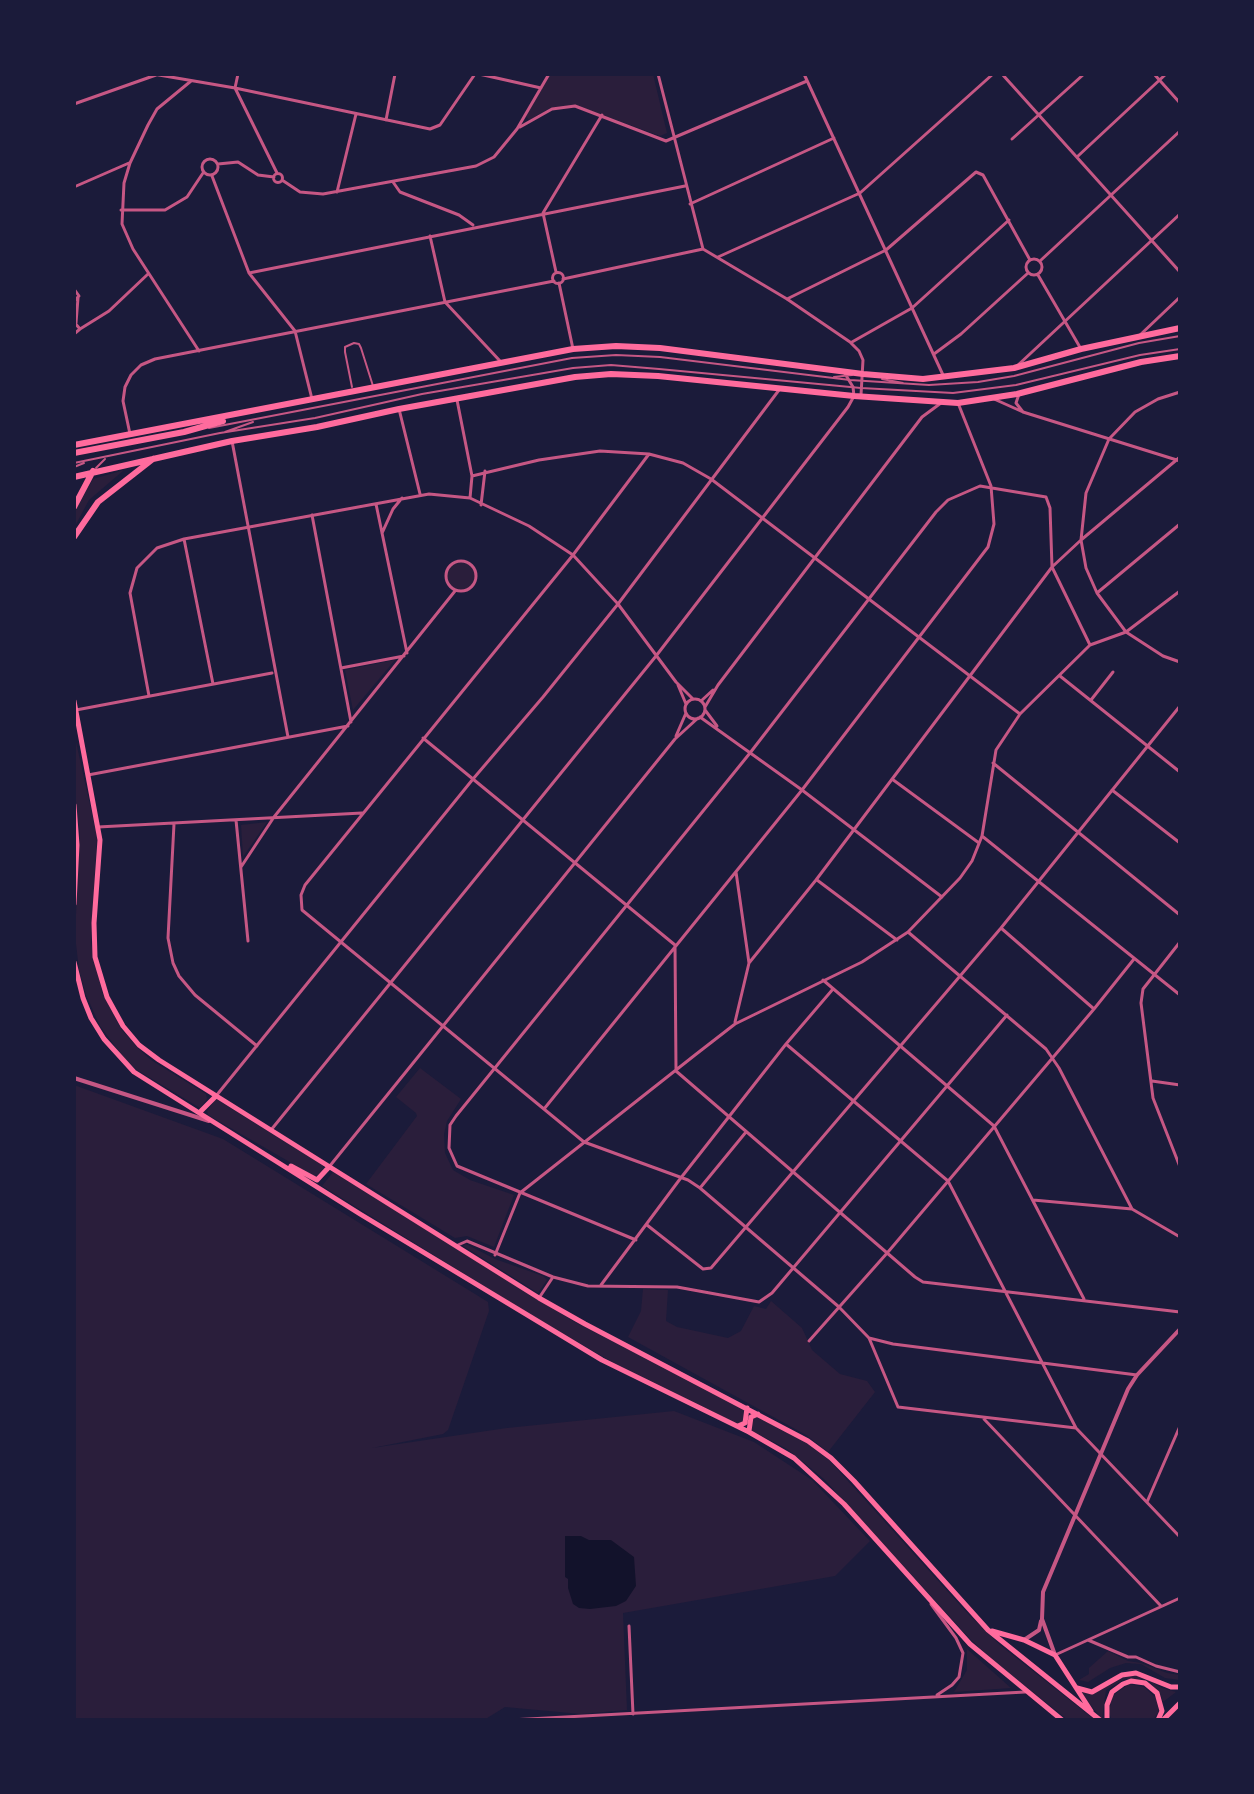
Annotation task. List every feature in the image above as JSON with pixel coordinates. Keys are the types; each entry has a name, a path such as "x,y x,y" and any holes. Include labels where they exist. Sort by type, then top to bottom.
{"highway":[{"path":"74,445 573,349 616,346 660,348 862,378 944,378 1014,368 1081,349 1180,328"},
{"path":"74,477 232,441 575,377 611,374 658,376 921,406 1019,394 1141,362 1180,356"},
{"path":"74,453 184,432 257,410"},
{"path":"74,537 98,502 155,458"},
{"path":"74,507 93,471"}],"main road":[{"path":"74,701 98,827 94,948 98,971 107,997 123,1026 139,1045 539,1298 799,1434 831,1458 988,1630 1100,1720"},
{"path":"74,722 80,734"},
{"path":"74,805 74,904"},
{"path":"74,962 91,1018 117,1056 134,1072 602,1360 787,1453 816,1476 970,1644 1061,1720"},
{"path":"200,1111 216,1096"},
{"path":"286,1166 295,1167 317,1180 329,1167"},
{"path":"737,1426 745,1423 747,1408"},
{"path":"749,1432 751,1417 759,1414"},
{"path":"988,1630 1024,1640 1055,1655 1094,1715"},
{"path":"1076,1688 1092,1692 1122,1675 1136,1673 1171,1687 1180,1687"},
{"path":"1107,1720 1107,1705 1112,1692 1131,1681 1145,1683 1157,1693 1162,1705 1160,1720"},
{"path":"1160,1720 1180,1703"}],"street":[{"path":"74,104 155,74 430,129 440,125 477,74 541,88"},
{"path":"238,74 235,88 276,175 276,182 282,180 293,190 306,194 337,192 476,166 494,157 517,129 549,74"},
{"path":"386,120 395,74"},
{"path":"658,74 703,249"},
{"path":"804,74 944,378"},
{"path":"718,257 860,193 993,74"},
{"path":"1002,74 1180,272"},
{"path":"1012,139 1084,74"},
{"path":"1154,74 1180,103"},
{"path":"1077,156 1166,74"},
{"path":"191,81 157,109 130,163 121,210 125,234 199,351"},
{"path":"517,129 565,105 581,107 663,141 807,81"},
{"path":"337,192 356,114"},
{"path":"553,279 556,272 543,213 602,115"},
{"path":"1030,260 1040,261 1180,131"},
{"path":"690,204 834,138"},
{"path":"121,210 165,210 187,197 203,173 202,165 207,159 218,164 238,162 258,175 276,175"},
{"path":"74,187 130,163"},
{"path":"212,176 218,170 218,164"},
{"path":"203,173 212,176"},
{"path":"787,299 886,250 974,173 983,175 1030,260"},
{"path":"212,176 249,273 295,331 312,399"},
{"path":"393,182 400,192 459,215 474,226"},
{"path":"249,273 685,186"},
{"path":"1014,368 1180,214"},
{"path":"850,342 912,308 1009,220"},
{"path":"430,236 445,302 500,361"},
{"path":"271,1130 656,656 861,388 862,357 850,342 787,299 703,249 563,277 556,272"},
{"path":"1028,273 1026,267 1030,260"},
{"path":"1038,275 1043,269 1040,261"},
{"path":"1028,273 1038,275 1081,349"},
{"path":"933,354 961,334 1028,273"},
{"path":"74,274 74,288 79,294 75,322 80,329"},
{"path":"74,334 109,311 148,274"},
{"path":"559,283 563,277"},
{"path":"130,434 123,401 131,375 141,365 155,359 553,279 559,283 573,349"},
{"path":"1138,337 1180,297"},
{"path":"847,376 857,397"},
{"path":"767,388 772,400"},
{"path":"216,1096 618,604 779,390"},
{"path":"1180,392 1135,412 1109,439 1086,493 1081,540 1086,568 1097,593 1126,632 1163,656 1180,662"},
{"path":"1019,394 1016,403 1023,412"},
{"path":"457,399 472,476 470,498"},
{"path":"993,399 1023,412 1179,459"},
{"path":"329,1167 675,739 699,718 718,685 922,417 941,403"},
{"path":"544,1109 802,790 988,547 994,524 991,486 958,403"},
{"path":"921,406 922,417"},
{"path":"399,409 420,494"},
{"path":"232,441 288,737"},
{"path":"472,476 591,452 649,454 683,463 711,479 1020,714"},
{"path":"649,454 573,555 305,885 301,895 302,910 584,1142 688,1180 700,1188 839,1307 869,1338 898,1407 1076,1428"},
{"path":"749,963 816,880 1052,567 1179,459"},
{"path":"481,505 485,471"},
{"path":"636,1240 457,1166 449,1148 450,1125 750,753 948,500 968,489 991,486 1042,494 1049,504 1052,567 1090,645"},
{"path":"149,696 131,607 131,586 137,568 150,554 170,542 184,539 420,494 439,495 470,498 529,526 573,555 618,604 676,682 693,699 701,701 719,729"},
{"path":"382,533 402,498"},
{"path":"375,503 406,654"},
{"path":"312,515 350,724"},
{"path":"1097,593 1180,524"},
{"path":"184,539 213,684"},
{"path":"453,562 468,562 475,569 474,585 466,591 455,591 446,580 447,570 453,562"},
{"path":"241,867 274,817 455,591"},
{"path":"495,1255 520,1193 676,1070 735,1024 862,962 908,932 972,861 982,836 993,763 1005,733 1020,714 1090,645 1126,632 1180,591"},
{"path":"341,668 406,654"},
{"path":"76,710 274,672"},
{"path":"1091,700 1113,672"},
{"path":"1060,676 1180,772"},
{"path":"675,739 686,713 686,704 676,682"},
{"path":"701,701 718,685"},
{"path":"686,704 693,699"},
{"path":"647,1225 707,1270 1001,928 1180,706"},
{"path":"686,713 719,729 942,897"},
{"path":"88,775 350,724"},
{"path":"423,738 675,945 676,1070 923,1282 1180,1312"},
{"path":"993,763 1180,915"},
{"path":"892,779 980,843"},
{"path":"1112,790 1180,843"},
{"path":"98,827 362,813"},
{"path":"236,820 248,941"},
{"path":"174,824 168,938 173,963 179,976 195,995 257,1046"},
{"path":"982,836 1180,995"},
{"path":"735,1024 749,963 736,872"},
{"path":"816,880 897,940"},
{"path":"1001,928 1094,1009"},
{"path":"908,932 1053,1057 1132,1209"},
{"path":"1180,942 1143,989 1141,1003 1153,1098 1180,1167"},
{"path":"809,1341 888,1252 1134,959"},
{"path":"823,980 994,1126 1084,1301"},
{"path":"601,1285 680,1179 833,989"},
{"path":"458,1245 467,1241 553,1277 588,1286 677,1287 759,1302 772,1293 1007,1015"},
{"path":"786,1044 948,1181 1076,1428 1180,1537"},
{"path":"74,1078 218,1124"},
{"path":"1150,1081 1180,1085"},
{"path":"183,1113 200,1111"},
{"path":"700,1188 747,1131"},
{"path":"1033,1200 1132,1209 1180,1237"},
{"path":"539,1298 553,1277"},
{"path":"1024,1640 1039,1630 1043,1592 1100,1454 1137,1375 1180,1329"},
{"path":"869,1338 893,1344 1137,1375"},
{"path":"984,1419 1161,1606"},
{"path":"1147,1502 1180,1426"},
{"path":"1175,1438 1180,1444"},
{"path":"1042,1619 1055,1655 1180,1598"},
{"path":"930,1601 934,1612 961,1645 963,1653 962,1668 952,1685 936,1696"},
{"path":"629,1626 633,1714"},
{"path":"1088,1640 1122,1655 1180,1672"},
{"path":"952,1685 953,1695"},
{"path":"510,1720 1025,1692"}],"lane":[{"path":"862,378 912,386 978,382 1180,336"},
{"path":"352,387 345,347 354,343 361,348 373,387"},
{"path":"74,465 422,394 586,367 611,365 929,394 978,392 1140,355 1180,349"},
{"path":"184,432 572,358 616,355 660,357 830,378 847,376"},
{"path":"862,378 912,386"},
{"path":"220,433 258,420"},
{"path":"93,471 106,458"}],"shaded area":[{"path":"550,74 653,74 667,133 660,136 575,105 550,108 529,120 526,116"},
{"path":"124,470 89,500 74,528 74,513 93,479"},
{"path":"461,562 471,566 475,576 471,586 461,590 451,586 447,576 451,566"},
{"path":"395,660 353,710 345,670"},
{"path":"74,733 97,836 91,943 102,992 121,1029 139,1049 151,1060 206,1094 207,1099 200,1108 137,1070 124,1058 100,1026 86,995 75,935 80,833 74,793"},
{"path":"267,822 243,857 241,825"},
{"path":"420,1068 461,1099 447,1121 444,1134 445,1153 453,1170 470,1180 514,1195 494,1247 467,1236 455,1238 366,1184 417,1116 396,1097"},
{"path":"74,1085 223,1139 488,1302 489,1311 448,1430 443,1434 372,1448 507,1428 674,1411 754,1442 812,1480 870,1541 835,1576 623,1613 627,1710 581,1714 505,1707 484,1720 74,1720"},
{"path":"216,1099 322,1165 324,1168 320,1175 314,1176 208,1115 207,1111"},
{"path":"333,1172 573,1321 745,1409 743,1422 738,1424 614,1363 531,1315 322,1186"},
{"path":"466,1244 547,1280 538,1293 463,1246"},
{"path":"643,1289 668,1290 666,1321 677,1327 728,1338 741,1331 754,1306 766,1309 771,1301 802,1328 812,1350 840,1374 867,1381 875,1392 828,1452 806,1435 628,1337 641,1311"},
{"path":"759,1416 800,1438 829,1460 969,1615 1000,1645 1095,1720 1068,1720 995,1662 971,1640 824,1479 787,1449 750,1430 754,1417"},
{"path":"565,1536 611,1540 634,1557 636,1586 626,1601 616,1606 590,1609 573,1604 565,1577"},
{"path":"967,1649 1011,1688 954,1692 967,1670"},
{"path":"1108,1651 1128,1661 1141,1663 1167,1673 1180,1675 1180,1680 1165,1678 1141,1664 1126,1663 1110,1668 1088,1682 1079,1680 1089,1674 1089,1668"},
{"path":"1127,1676 1142,1676 1176,1692 1163,1702 1151,1683 1144,1679 1125,1679 1106,1690 1102,1719 1080,1692 1092,1694"},
{"path":"1129,1684 1144,1687 1156,1698 1159,1711 1153,1720 1111,1718 1112,1696"}]}
